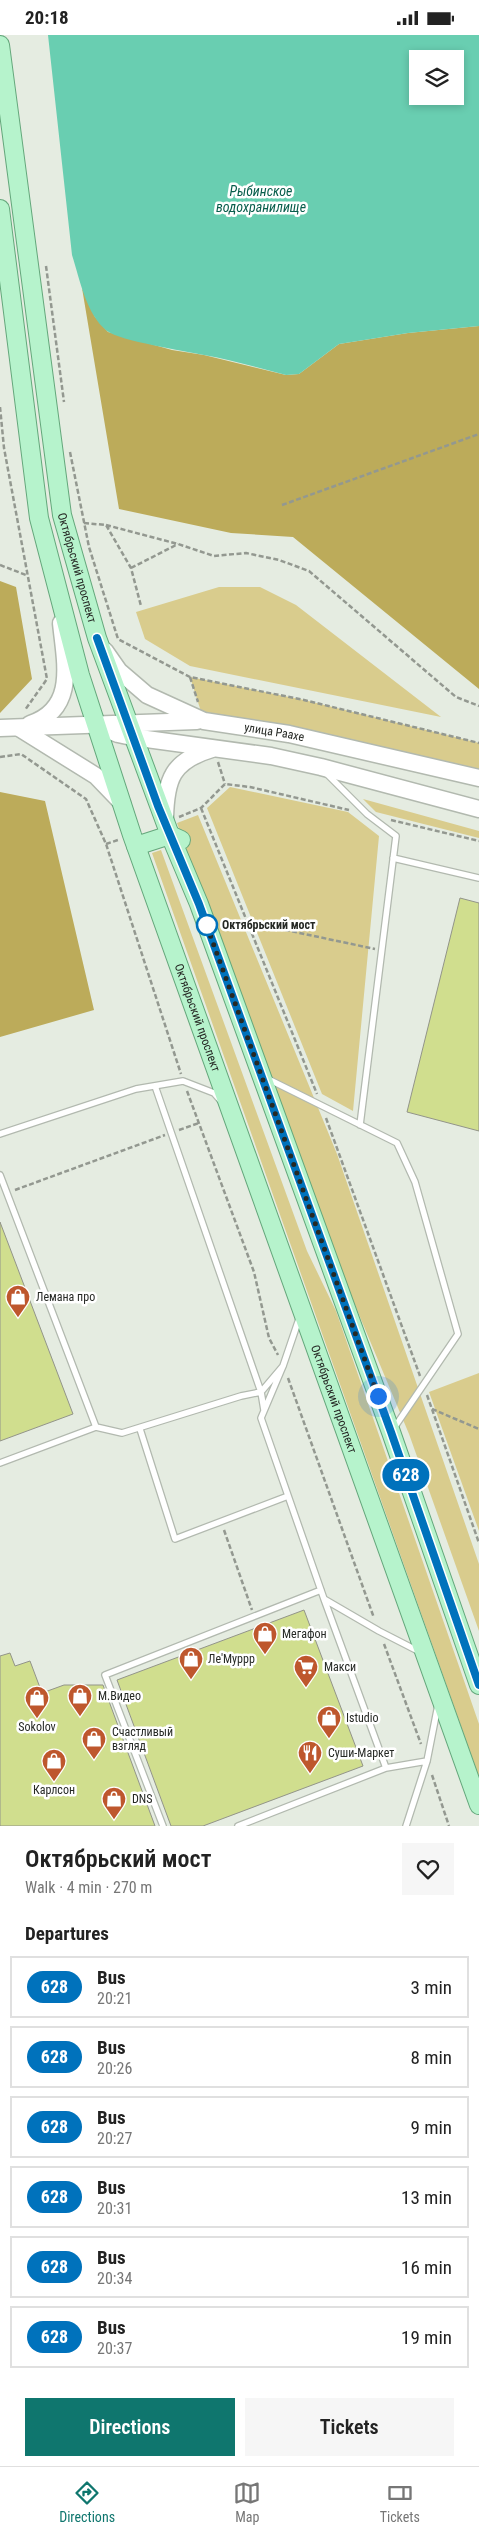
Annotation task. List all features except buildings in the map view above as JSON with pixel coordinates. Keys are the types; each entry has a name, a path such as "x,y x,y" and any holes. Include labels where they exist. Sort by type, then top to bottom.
{"main road":[{"name":"Октябрьский проспект","path":"0,45 62,515 97,638 167,829"},
{"name":"Октябрьский проспект","path":"0,209 39,518 60,601 96,725 136,846 479,1805"},
{"path":"19,728 42,720 55,710 62,695 66,680 60,601"},
{"name":"улица Раахе","path":"97,638 119,671 147,695 204,721 290,735 479,778"},
{"path":"130,730 204,721"},
{"name":"улица Раахе","path":"96,725 118,734 130,730 214,748 271,756 321,767 479,809"},
{"path":"0,728 96,725"},
{"path":"19,728 96,776 122,803"},
{"path":"167,829 166,791 172,774 182,762 197,753 214,748"},
{"path":"136,846 167,829"},
{"path":"167,829 185,843 224,942 220,961 391,1432 479,1685"}],"lane":[{"path":"321,767 367,814 396,836 360,1125"},
{"path":"393,857 479,878"},
{"path":"261,1075 397,1143 415,1183 458,1334 391,1432"},
{"path":"0,1133 60,1112 155,1085 183,1081 214,1093 231,1110"},
{"path":"155,1085 261,1392 264,1411"},
{"path":"0,1175 96,1427"},
{"path":"302,1310 283,1366 261,1418 321,1591 386,1768"},
{"path":"0,1463 96,1427 122,1433 242,1396 261,1392 283,1366"},
{"path":"140,1429 176,1539 288,1496"},
{"path":"163,1826 105,1675 321,1591"},
{"path":"324,1599 379,1631 426,1655"},
{"path":"406,1826 427,1761 440,1693"},
{"path":"238,1826 386,1768 427,1761"}],"path":[{"path":"0,407 4,448 26,575 47,679 24,711"},
{"path":"282,505 479,434"},
{"path":"70,451 89,547 118,639 190,677 304,700 479,743"},
{"path":"84,523 106,525 178,543 214,556 246,553 278,560 309,571 456,697 479,706"},
{"path":"106,525 131,568 140,606"},
{"path":"131,568 178,543"},
{"path":"0,565 26,575"},
{"path":"190,677 204,721"},
{"path":"0,757 21,754 86,799 106,844 183,1081 254,1272 269,1338 283,1366 449,1826"},
{"path":"479,841 250,787 225,784 202,808 322,1106 479,1543"},
{"path":"248,923 381,950"},
{"path":"7,1193 199,1123"},
{"path":"432,1409 479,1429"},
{"path":"220,1522 255,1617"}],"shaded area":[{"path":"82,288 95,317 108,332 172,350 204,355 286,375 299,374 339,344 408,333 479,326 479,689 293,537 231,533 119,509"},
{"path":"0,581 16,587 32,679 0,713"},
{"path":"219,587 260,587 296,605 441,717 190,666 145,639 136,612"},
{"path":"190,677 304,700 479,743 479,778 204,721"},
{"path":"230,787 348,812 379,836 353,1111 322,1094 207,808"},
{"path":"0,792 45,801 94,1010 0,1037"},
{"path":"363,799 479,831 479,838 376,812"},
{"path":"198,815 337,1154 479,1564 479,1631 409,1434 311,1200 177,823"},
{"path":"161,850 307,1251 336,1311 479,1724 479,1777 152,853"},
{"path":"479,1373 479,1531 429,1392"}],"water":[{"name":"Рыбинское водохранилище","path":"48,35 479,35 479,326 408,333 339,344 299,374 286,375 225,359 138,342 114,335 100,324 89,306 72,255"}],"bus line":[{"name":"628","path":"97,638 158,806 199,904 391,1432 479,1685"}],"place":[{"name":"Октябрьский мост","path":"207,925"},
{"name":"Лемана про","path":"18,1318"},
{"name":"Мегафон","path":"265,1655"},
{"name":"Ле'Муррр","path":"191,1680"},
{"name":"Макси","path":"306,1688"},
{"name":"М.Видео","path":"80,1717"},
{"name":"Sokolov","path":"37,1719"},
{"name":"Istudio","path":"329,1739"},
{"name":"Счастливый взгляд","path":"94,1760"},
{"name":"Суши-Маркет","path":"310,1774"},
{"name":"Карлсон","path":"54,1782"},
{"name":"DNS","path":"114,1820"}],"route":[{"path":"207,925 204,918 378,1396"}]}
